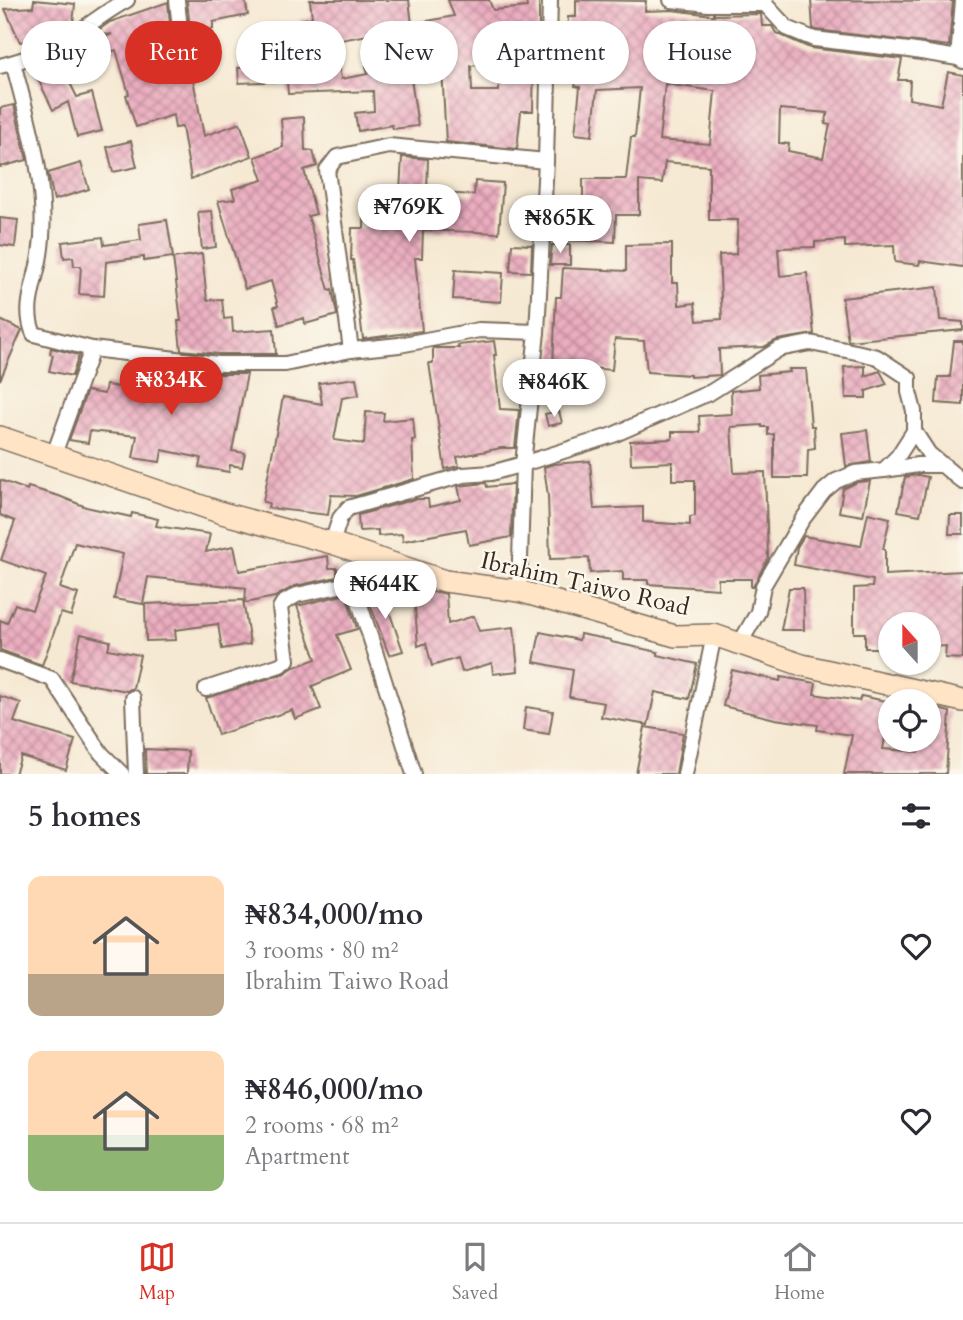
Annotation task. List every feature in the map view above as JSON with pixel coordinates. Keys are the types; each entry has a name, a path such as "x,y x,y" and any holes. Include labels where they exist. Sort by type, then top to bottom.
{"main road":[{"name":"Ibrahim Taiwo Road","path":"0,437 222,513 332,543 445,581 519,592 675,636 714,635 802,665 963,702"}],"street":[{"path":"127,0 106,5 61,43 6,64 35,144 41,201 41,253 28,311 34,334 92,349 218,364 285,364 479,330 537,332"},
{"path":"177,0 179,21"},
{"path":"519,592 523,464 537,332 546,161 550,0"},
{"path":"671,0 708,4 765,2 787,28 814,39 961,59 963,0"},
{"path":"351,351 327,170 337,157 389,146 546,161"},
{"path":"332,543 340,518 348,508 463,475 491,473 613,435 711,392 779,349 810,343 877,358 909,378 914,431 898,456 884,470"},
{"path":"53,457 92,349"},
{"path":"914,431 929,454 963,482"},
{"path":"740,643 758,612 763,586 802,520 824,491 836,481 855,473 918,465 944,465"},
{"path":"206,689 280,665 287,660 280,608 283,603 297,595 405,569"},
{"path":"354,583 414,774"},
{"path":"685,774 714,635"},
{"path":"0,660 52,679 101,753 122,774"},
{"path":"133,698 136,774"}],"building":[{"path":"34,0 75,4 73,21 21,21 20,42 5,9 33,7"},
{"path":"187,0 245,0 248,15 218,21 189,21"},
{"path":"310,0 409,0 412,21 360,21 360,36 346,39 346,21 300,20 312,17"},
{"path":"448,0 489,0 493,10 527,7 526,0 539,0 539,21 472,21 472,91 499,91 499,84 534,84 533,111 521,111 517,149 446,142 443,84 458,84 458,21 428,21 454,16"},
{"path":"576,0 646,1 645,11 672,10 712,15 761,14 762,26 772,26 776,33 810,48 902,59 898,80 910,80 909,99 941,105 948,72 963,75 963,267 920,261 919,265 895,262 894,245 845,247 845,240 815,242 815,247 778,248 780,276 807,273 814,334 777,340 764,347 719,349 720,375 690,377 647,372 644,341 615,339 612,370 553,365 556,297 561,297 563,268 626,271 626,245 672,244 672,283 678,283 679,305 695,303 697,321 722,319 719,255 736,254 738,220 709,220 709,166 665,162 662,183 639,181 639,215 616,215 615,242 566,240 567,215 583,215 583,179 626,179 631,137 635,137 640,88 597,90 592,136 575,134 580,87 575,84 629,84 629,21 568,21 568,17 576,17","holes":["665,84 715,91 710,144 659,140","780,109 828,113 825,124 830,125 823,158 788,151 789,144 779,143"]},
{"path":"811,0 953,1 949,46 816,30 813,28"},
{"path":"168,2 170,21 125,21 125,80 116,50 111,52 111,22"},
{"path":"360,75 360,84 412,84 418,126 393,129 392,125 358,131 355,113 374,111 373,91 288,94 287,84 346,84 346,78"},
{"path":"40,84 70,84 77,97 92,93 102,131 77,137 68,102 53,110"},
{"path":"126,84 194,84 204,136 240,123 252,156 191,179 182,127 175,128 173,115 136,127 126,95 129,94"},
{"path":"14,105 27,160 0,167 0,108"},
{"path":"304,117 305,150 313,151 317,166 304,170 316,214 308,216 329,290 332,289 337,315 305,324 304,318 279,325 274,307 278,306 271,281 245,289 218,201 235,199 232,189 263,180 255,157 283,147 281,119"},
{"path":"131,141 137,167 113,172 107,147"},
{"path":"402,157 428,159 427,192 474,195 475,181 503,183 499,233 423,230 422,258 415,258 422,331 363,339 351,260 352,228 364,228 365,191 400,191"},
{"path":"81,163 89,189 54,200 48,173"},
{"path":"212,211 216,247 202,249 198,212"},
{"path":"0,218 18,220 15,247 0,245"},
{"path":"167,220 173,257 144,261 144,257 106,262 104,296 79,294 81,266 74,266 73,257 64,258 62,242 103,237 104,245 141,240 139,224"},
{"path":"512,244 532,245 531,272 510,271"},
{"path":"552,245 570,245 570,265 550,265"},
{"path":"202,254 207,300 222,299 224,319 232,318 233,332 274,329 276,354 219,354 181,350 178,321 181,321 173,258"},
{"path":"455,270 503,273 501,302 453,299"},
{"path":"937,287 940,320 963,322 963,330 848,341 842,298"},
{"path":"0,320 22,330 0,380"},
{"path":"494,341 500,409 519,410 515,448 501,448 457,457 459,466 445,469 429,363 433,363 433,348 459,348 458,345"},
{"path":"954,341 963,341 963,405 936,403 938,377 950,377"},
{"path":"51,348 79,355 72,376 49,371 53,355 50,354"},
{"path":"865,366 865,376 880,371 887,384 866,391 866,398 846,398 844,367"},
{"path":"182,369 217,374 247,374 232,451 245,453 242,467 230,465 229,472 199,467 201,458 162,450 160,462 133,458 137,436 90,431 88,443 69,440 87,391 104,394 106,385 144,391 146,379 180,383"},
{"path":"789,369 806,369 815,448 808,449 807,478 774,478 774,434 768,435 768,427 731,427 734,473 765,472 768,558 753,587 751,579 718,579 718,589 648,584 648,580 623,580 623,571 590,573 589,558 550,559 548,496 544,467 590,461 594,509 643,507 643,522 690,525 690,517 695,516 695,480 672,480 672,462 631,464 630,441 672,439 672,432 700,432 699,416 732,414 731,391 759,388 758,375 790,372"},
{"path":"356,378 359,395 342,398 334,440 364,444 366,412 384,413 383,421 413,418 414,479 356,496 331,495 328,515 268,508 269,503 263,502 283,397 322,404 319,383"},
{"path":"559,411 562,423 548,426 545,414"},
{"path":"867,430 871,462 846,466 842,433"},
{"path":"905,477 928,477 920,515 898,511"},
{"path":"0,480 27,490 28,487 59,496 86,507 131,517 132,513 158,519 156,526 210,534 206,552 234,546 239,571 328,556 329,568 337,568 337,577 295,586 275,597 245,603 246,588 148,577 143,604 114,599 123,554 75,543 60,588 78,594 71,616 61,613 42,665 0,650 0,620 7,623 15,604 32,610 46,576 1,560 15,521 0,515"},
{"path":"870,481 863,516 839,512 843,489 857,482"},
{"path":"486,483 487,487 513,484 511,537 469,545 466,529 403,541 402,534 378,536 378,530 359,531 358,515 415,499 428,499 429,507 461,500 458,486"},
{"path":"868,513 890,518 883,549 885,575 963,571 963,659 945,658 946,646 942,646 942,612 878,612 878,648 865,648 865,633 854,633 854,588 872,587 873,580 794,565 797,547 804,536 861,546"},
{"path":"950,515 963,515 963,534 949,534"},
{"path":"381,588 403,651 389,655 366,593"},
{"path":"789,588 803,588 804,630 781,630"},
{"path":"346,594 357,629 337,635 351,670 312,686 321,709 295,719 292,710 218,735 206,698 283,674 316,659 297,606"},
{"path":"414,594 446,594 448,624 474,616 479,631 514,627 518,671 493,674 492,663 462,672 458,658 432,666 426,643 418,646"},
{"path":"243,600 250,644 222,649 218,624 175,630 176,640 146,641 145,604"},
{"path":"540,632 579,640 580,634 611,640 697,664 689,699 655,692 648,725 601,717 604,703 569,697 573,670 534,662"},
{"path":"81,634 110,641 108,649 140,655 133,688 127,691 70,681"},
{"path":"732,670 780,681 781,677 816,683 814,694 859,701 861,696 878,699 878,752 941,752 941,710 950,712 946,774 844,774 852,735 817,730 818,725 775,719 723,706"},
{"path":"0,696 21,703 14,722 75,740 66,770 21,756 15,774 0,774"},
{"path":"526,707 553,711 549,734 523,730"},
{"path":"645,727 683,733 676,774 636,774"},
{"path":"145,749 188,751 187,774 146,774"}]}
